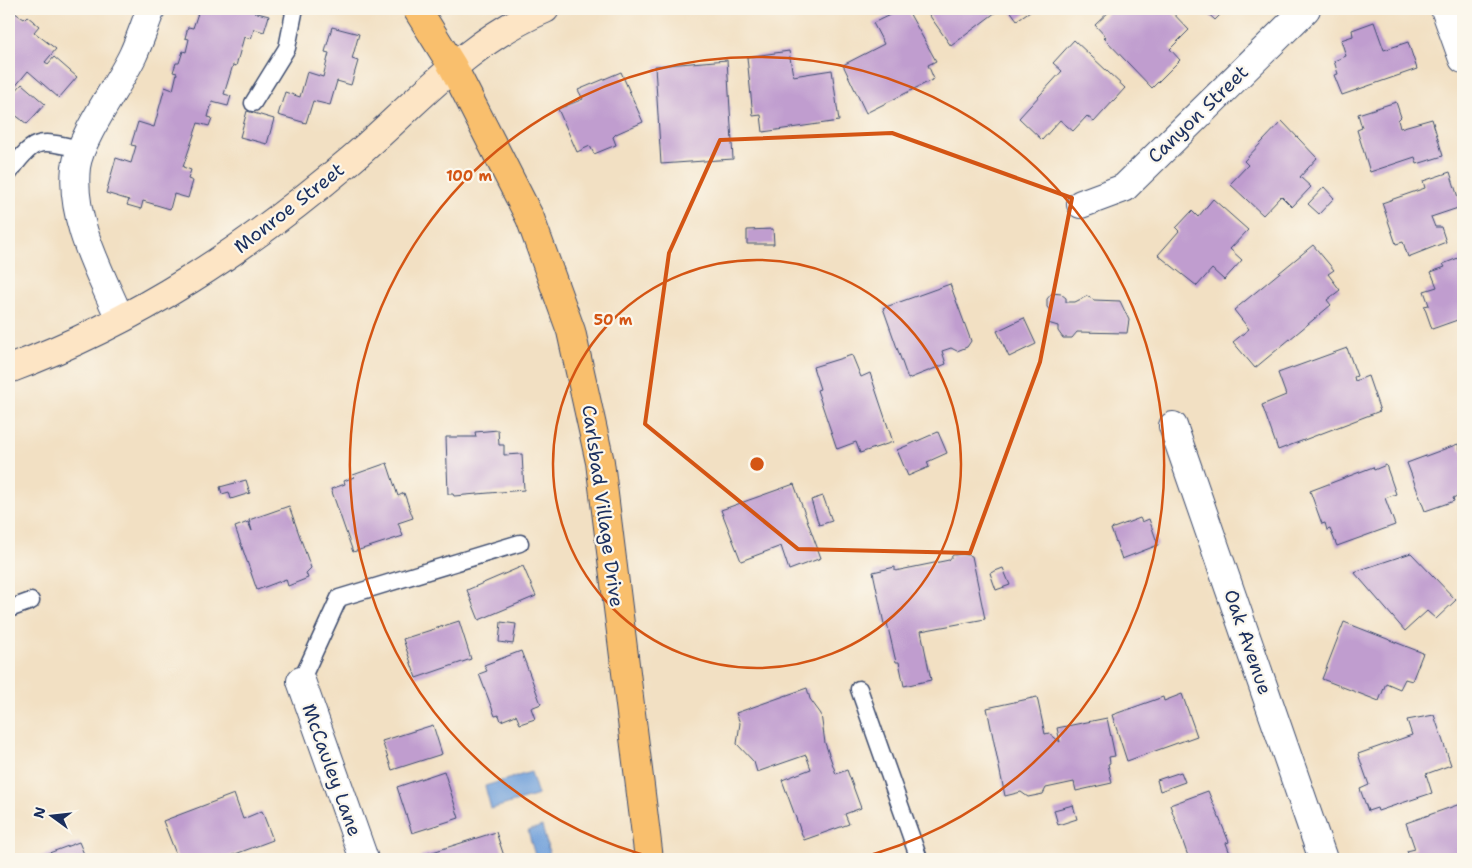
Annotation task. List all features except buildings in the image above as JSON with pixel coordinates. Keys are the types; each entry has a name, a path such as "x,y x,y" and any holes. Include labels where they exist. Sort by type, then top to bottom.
{"main road":[{"name":"Carlsbad Village Drive","path":"417,9 453,68 530,218 571,331 600,462 648,859"},
{"name":"Monroe Street","path":"9,369 56,352 195,278 261,232 354,157 453,68 498,32 545,9"}],"street":[{"path":"120,319 90,250 80,220 76,167 82,148 134,55 151,9"},
{"name":"Canyon Street","path":"1081,204 1124,188 1306,9"},
{"path":"1445,9 1463,59"},
{"name":"Oak Avenue","path":"1173,426 1324,859"},
{"name":"McCauley Lane","path":"301,681 364,859"}],"lane":[{"path":"253,103 287,48 294,13 292,9"},
{"path":"9,173 25,150 42,142 82,148"},
{"path":"301,681 339,598 520,543"},
{"path":"9,609 31,601"},
{"path":"859,689 919,859"}],"highlighted area":[{"path":"892,133 1072,198 1040,362 970,553 798,549 645,424 669,253 720,140"}],"water":[{"path":"531,772 538,795 491,809 485,786"},
{"path":"542,826 551,859 536,859 528,831"}]}
